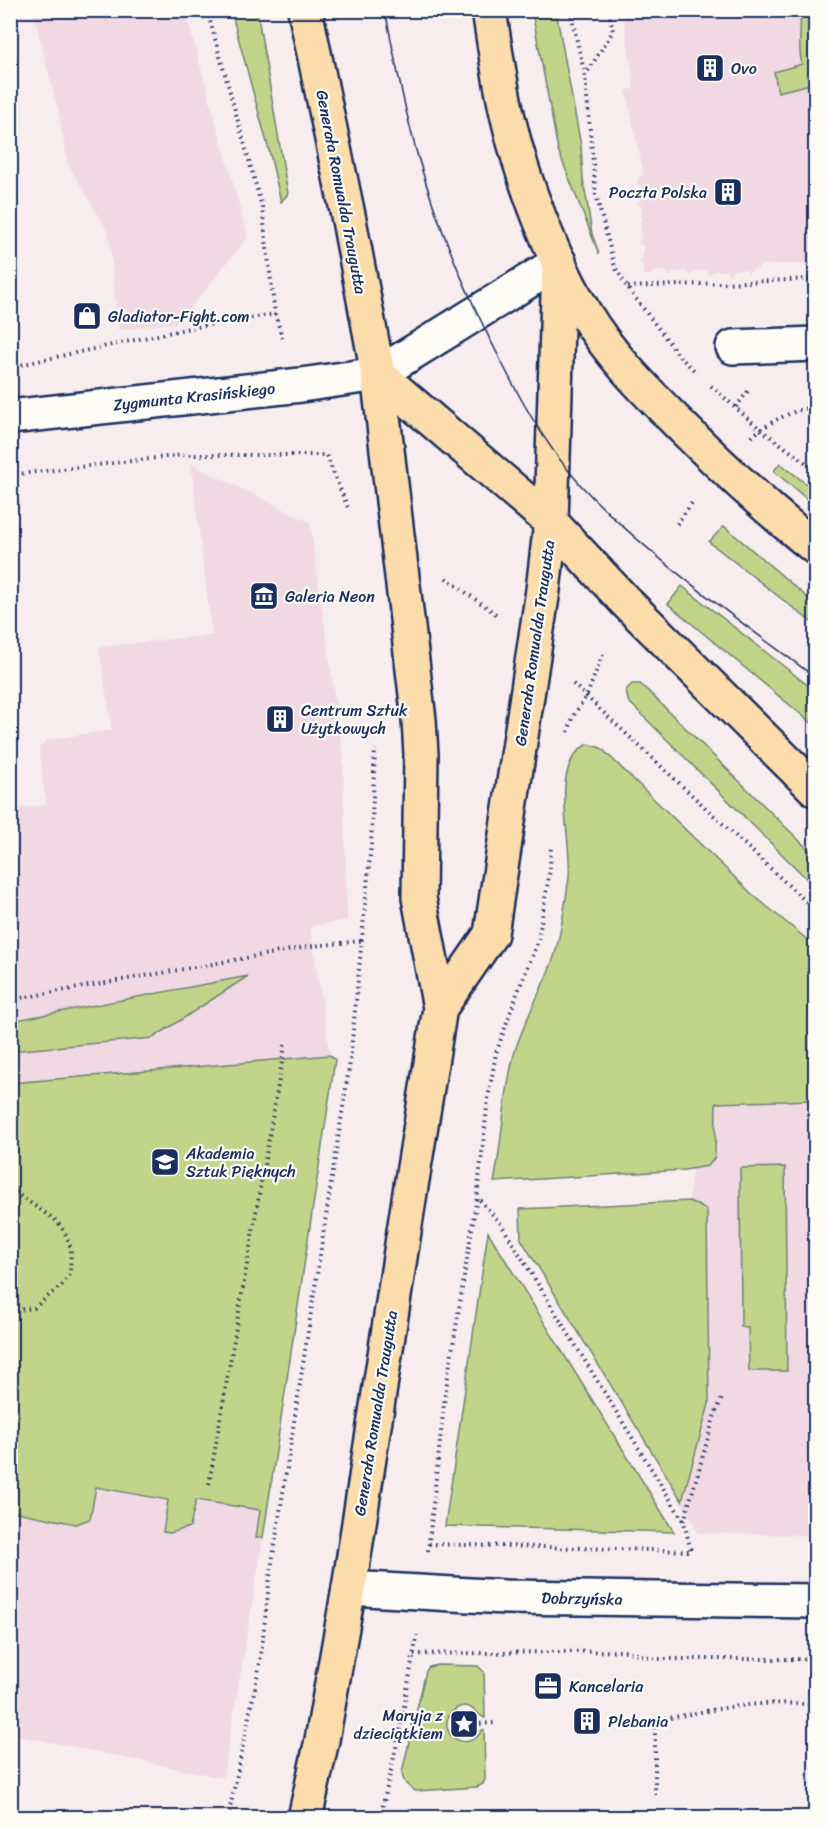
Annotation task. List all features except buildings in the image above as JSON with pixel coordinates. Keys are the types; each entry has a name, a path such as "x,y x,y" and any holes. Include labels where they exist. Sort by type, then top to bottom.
{"main road":[{"name":"Generała Romualda Traugutta","path":"305,10 349,220 378,374 419,720 421,754 420,898 440,1008 390,1314 349,1588 322,1740 305,1818"},
{"name":"Generała Romualda Traugutta","path":"440,1008 491,933 543,590 550,522 559,262 534,203 509,123 489,10"},
{"path":"559,262 591,322 611,352 646,391 767,509 816,548"},
{"path":"378,374 550,522 648,624 816,790"}],"street":[{"path":"378,374 559,262"},
{"path":"733,347 816,344"},
{"name":"Zygmunta Krasińskiego","path":"10,417 378,374"},
{"name":"Dobrzyńska","path":"349,1588 505,1597 816,1601"}],"path":[{"path":"207,10 262,207 275,314 283,340"},
{"path":"570,10 585,76 596,195 615,267"},
{"path":"585,76 613,31 608,10"},
{"path":"627,287 816,279"},
{"path":"10,367 189,328 275,314"},
{"path":"680,357 688,352"},
{"path":"736,406 748,391"},
{"path":"760,429 807,407 816,407"},
{"path":"793,453 816,470"},
{"path":"10,475 183,455 327,455 351,517"},
{"path":"677,524 694,500"},
{"path":"437,574 454,582 502,619"},
{"path":"567,736 574,715 587,695 604,651"},
{"path":"587,695 816,911"},
{"path":"228,1818 260,1664 270,1575 350,1062 371,845 375,741"},
{"path":"428,1555 445,1395 477,1197 496,1053 538,941 550,869 552,835"},
{"path":"10,1000 313,946 361,941"},
{"path":"209,1484 285,1044"},
{"path":"10,1189 57,1221 71,1248 70,1273 62,1285 34,1308 10,1311"},
{"path":"429,1544 691,1551 684,1522 501,1224 477,1197"},
{"path":"684,1522 715,1414 723,1396"},
{"path":"380,1818 398,1739 418,1631"},
{"path":"414,1654 625,1651 657,1659 816,1659"},
{"path":"655,1794 655,1721 746,1704 789,1702 816,1705"},
{"path":"474,1724 495,1723"}],"shaded area":[{"path":"33,11 185,11 248,237 179,322 118,330 109,233 68,164 59,114"},
{"path":"623,11 815,11 815,264 760,265 758,269 753,269 748,274 745,269 734,270 729,275 725,270 714,271 709,275 706,270 695,271 691,276 686,271 674,272 670,277 666,271 643,275 643,266 640,262 643,259 643,246 638,243 642,239 640,225 642,207 637,203 641,199 640,186 637,184 640,176 644,175 626,91 634,88"},
{"name":"Akademia Sztuk Pięknych","path":"191,464 310,522 343,757 347,920 310,926 330,1055 335,1060 263,1538 223,1778 11,1734 11,810 46,804 39,748 47,740 112,730 99,647 212,635"},
{"path":"815,1100 815,1535 698,1533 682,1501 709,1404 707,1210 689,1201 692,1169 708,1166 715,1157 716,1103"}],"green space":[{"path":"231,11 257,11 288,194 281,202 270,154"},
{"path":"532,11 556,11 581,146 583,179 592,234 599,254 558,150"},
{"path":"800,11 815,11 815,83 778,92 774,72 802,64"},
{"path":"780,463 815,491 815,506 774,471"},
{"path":"724,526 815,604 815,625 709,542"},
{"path":"682,586 815,691 815,726 668,604"},
{"path":"632,684 640,684 648,691 815,856 815,887 628,701 626,690"},
{"path":"588,744 601,748 753,895 815,946 815,1006 809,1007 814,1043 815,1100 716,1103 715,1157 708,1166 684,1170 494,1182 515,1051 555,954 563,916 569,877 565,804 568,768 576,754"},
{"path":"248,976 153,1038 11,1051 11,1021"},
{"path":"330,1055 335,1060 263,1538 256,1538 260,1510 196,1500 190,1527 170,1533 163,1532 168,1500 96,1487 90,1519 76,1524 11,1511 11,1083"},
{"path":"785,1167 787,1371 749,1371 748,1328 741,1327 740,1168"},
{"path":"689,1201 707,1210 709,1404 682,1501 521,1239 520,1209"},
{"path":"488,1232 674,1532 445,1526"},
{"path":"437,1665 478,1666 484,1672 485,1718 471,1708 461,1706 452,1712 447,1727 455,1738 461,1741 476,1738 484,1730 485,1779 483,1784 477,1787 416,1791 403,1779 402,1772 426,1671 429,1667"}],"tram line":[{"path":"385,10 413,139 445,238 491,342 543,436 579,483 619,523 701,592 816,678"}],"place":[{"name":"Ovo","path":"710,68"},
{"name":"Poczta Polska","path":"728,192"},
{"name":"Gladiator-Fight.com","path":"87,316"},
{"name":"Galeria Neon","path":"264,596"},
{"name":"Centrum Sztuk Użytkowych","path":"280,719"},
{"name":"Akademia Sztuk Pięknych","path":"165,1162"},
{"name":"Kancelaria","path":"548,1686"},
{"name":"Plebania","path":"587,1721"},
{"name":"Maryja z dzieciątkiem","path":"464,1724"}]}
